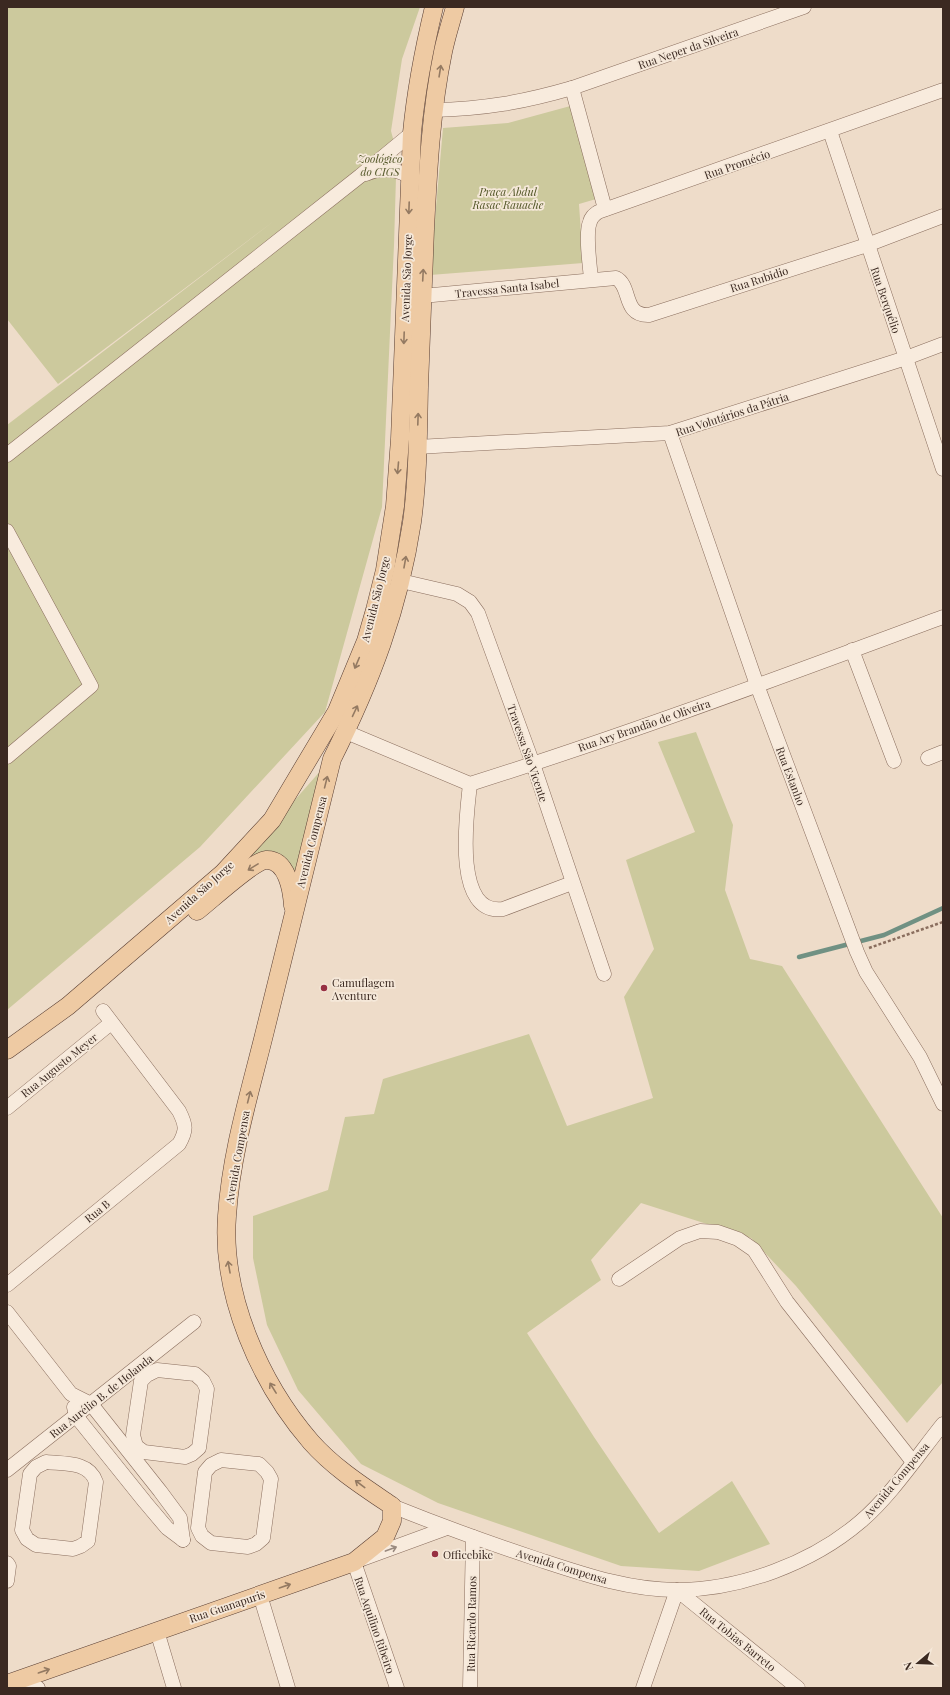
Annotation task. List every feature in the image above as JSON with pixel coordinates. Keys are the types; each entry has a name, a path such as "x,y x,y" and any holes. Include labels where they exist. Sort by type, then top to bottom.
{"main road":[{"name":"Avenida São Jorge","path":"7,1050 68,1006 223,873 272,820 336,711 366,641 385,570 394,506 400,439 412,133 415,99 434,7"},
{"name":"Avenida São Jorge","path":"332,759 346,732 376,662 392,616 401,581 412,520 417,447 427,191 434,110 443,51 455,7"},
{"name":"Avenida Compensa","path":"332,759 238,1143 226,1218 227,1256 234,1294 246,1334 264,1374 287,1411 312,1443 338,1467 392,1506"},
{"path":"7,1065 254,865 265,860 278,864 282,868 286,874 290,886 293,914"},
{"path":"354,1562 385,1537 392,1521 392,1506"},
{"name":"Rua Guanapuris","path":"15,1681 354,1562"}],"street":[{"name":"Rua Neper da Silveira","path":"434,110 469,109 502,105 537,98 572,88 804,7"},
{"path":"572,88 605,210"},
{"name":"Rua Promécio","path":"591,280 588,231 592,216 598,212 830,132 943,90"},
{"name":"Rua Berquélio","path":"830,132 943,469"},
{"path":"7,455 360,176 412,133"},
{"path":"360,176 381,169 393,169 410,177"},
{"name":"Rua Rubidio","path":"591,280 618,279 621,281 630,304 634,309 638,313 649,314 867,244 943,216"},
{"name":"Travessa Santa Isabel","path":"422,296 591,280"},
{"name":"Rua Volutários da Pátria","path":"417,447 670,433 906,358 943,344"},
{"name":"Rua Estanho","path":"670,433 757,686 857,952 866,972 920,1057 943,1104"},
{"path":"7,531 90,686 7,758"},
{"name":"Travessa São Vicente","path":"401,581 457,594 470,602 478,613 533,764 604,974"},
{"name":"Rua Ary Brandão de Oliveira","path":"470,784 533,764 757,686 943,617"},
{"path":"852,650 894,761"},
{"path":"346,732 470,784 466,824 466,864 471,884 481,903 495,910 572,883"},
{"path":"928,758 943,752"},
{"path":"103,1011 111,1023"},
{"name":"Rua Augusto Meyer","path":"7,1108 111,1023"},
{"name":"Rua B","path":"7,1285 179,1144 184,1134 185,1122 179,1111 111,1023"},
{"path":"619,1279 680,1238 700,1231 718,1232 738,1239 754,1250 787,1302 913,1462"},
{"path":"7,1312 71,1394 76,1416 167,1528 183,1540 248,1547 256,1544 263,1538 271,1479 267,1472 259,1464 221,1460 211,1465 205,1472 198,1528 202,1536 211,1543"},
{"name":"Rua Aurélio B. de Holanda","path":"7,1470 91,1404 144,1370 194,1322"},
{"path":"144,1370 164,1370 195,1374 203,1381 207,1389 199,1448 192,1454 185,1456 144,1452 132,1448 141,1381 144,1370"},
{"path":"71,1394 91,1404 132,1448 180,1518 183,1540"},
{"name":"Avenida Compensa","path":"392,1506 447,1528 594,1578 634,1586 677,1590 700,1588 755,1577 785,1567 810,1556 838,1539 860,1522 880,1502 943,1424"},
{"path":"93,1474 132,1448"},
{"path":"192,1454 205,1472"},
{"path":"26,1455 36,1467"},
{"path":"46,1462 84,1467 93,1474 96,1482 88,1541 81,1546 73,1549 36,1545 27,1539 22,1530 30,1474 36,1467 46,1462"},
{"name":"Rua Guanapuris","path":"354,1562 447,1528"},
{"name":"Rua Ricardo Ramos","path":"470,1688 473,1537"},
{"name":"Rua Aquilino Ribeiro","path":"354,1562 397,1688"},
{"path":"7,1563 9,1566 7,1581"},
{"path":"644,1688 677,1590"},
{"name":"Rua Tobias Barreto","path":"677,1590 798,1688"},
{"path":"260,1595 288,1688"},
{"path":"157,1631 174,1688"},
{"path":"15,1681 38,1688"}],"path":[{"path":"857,952 943,922"}],"green space":[{"name":"Zoológico do CIGS","path":"7,7 420,7 402,59 391,131 402,172 396,177 382,507 325,712 200,847 7,1010 7,425 274,221 58,384 7,319"},
{"name":"Praça Abdul Rasac Rauache","path":"574,105 603,197 579,204 583,263 430,275 443,128 508,123"},
{"path":"696,732 733,825 725,890 750,959 782,966 943,1218 943,1382 907,1423 796,1286 751,1238 641,1203 591,1260 601,1280 527,1333 594,1437 659,1533 732,1481 770,1544 699,1571 621,1566 438,1503 361,1464 298,1390 267,1325 253,1258 253,1216 328,1190 345,1117 374,1114 383,1079 529,1034 567,1126 653,1098 624,997 654,949 626,860 695,832 658,742"},
{"path":"323,768 294,880 276,855 260,852 219,886"}],"waterway":[{"path":"799,957 884,935 943,908"}],"place":[{"name":"Camuflagem Aventure","path":"324,988"},
{"name":"Officebike","path":"435,1554"}]}
